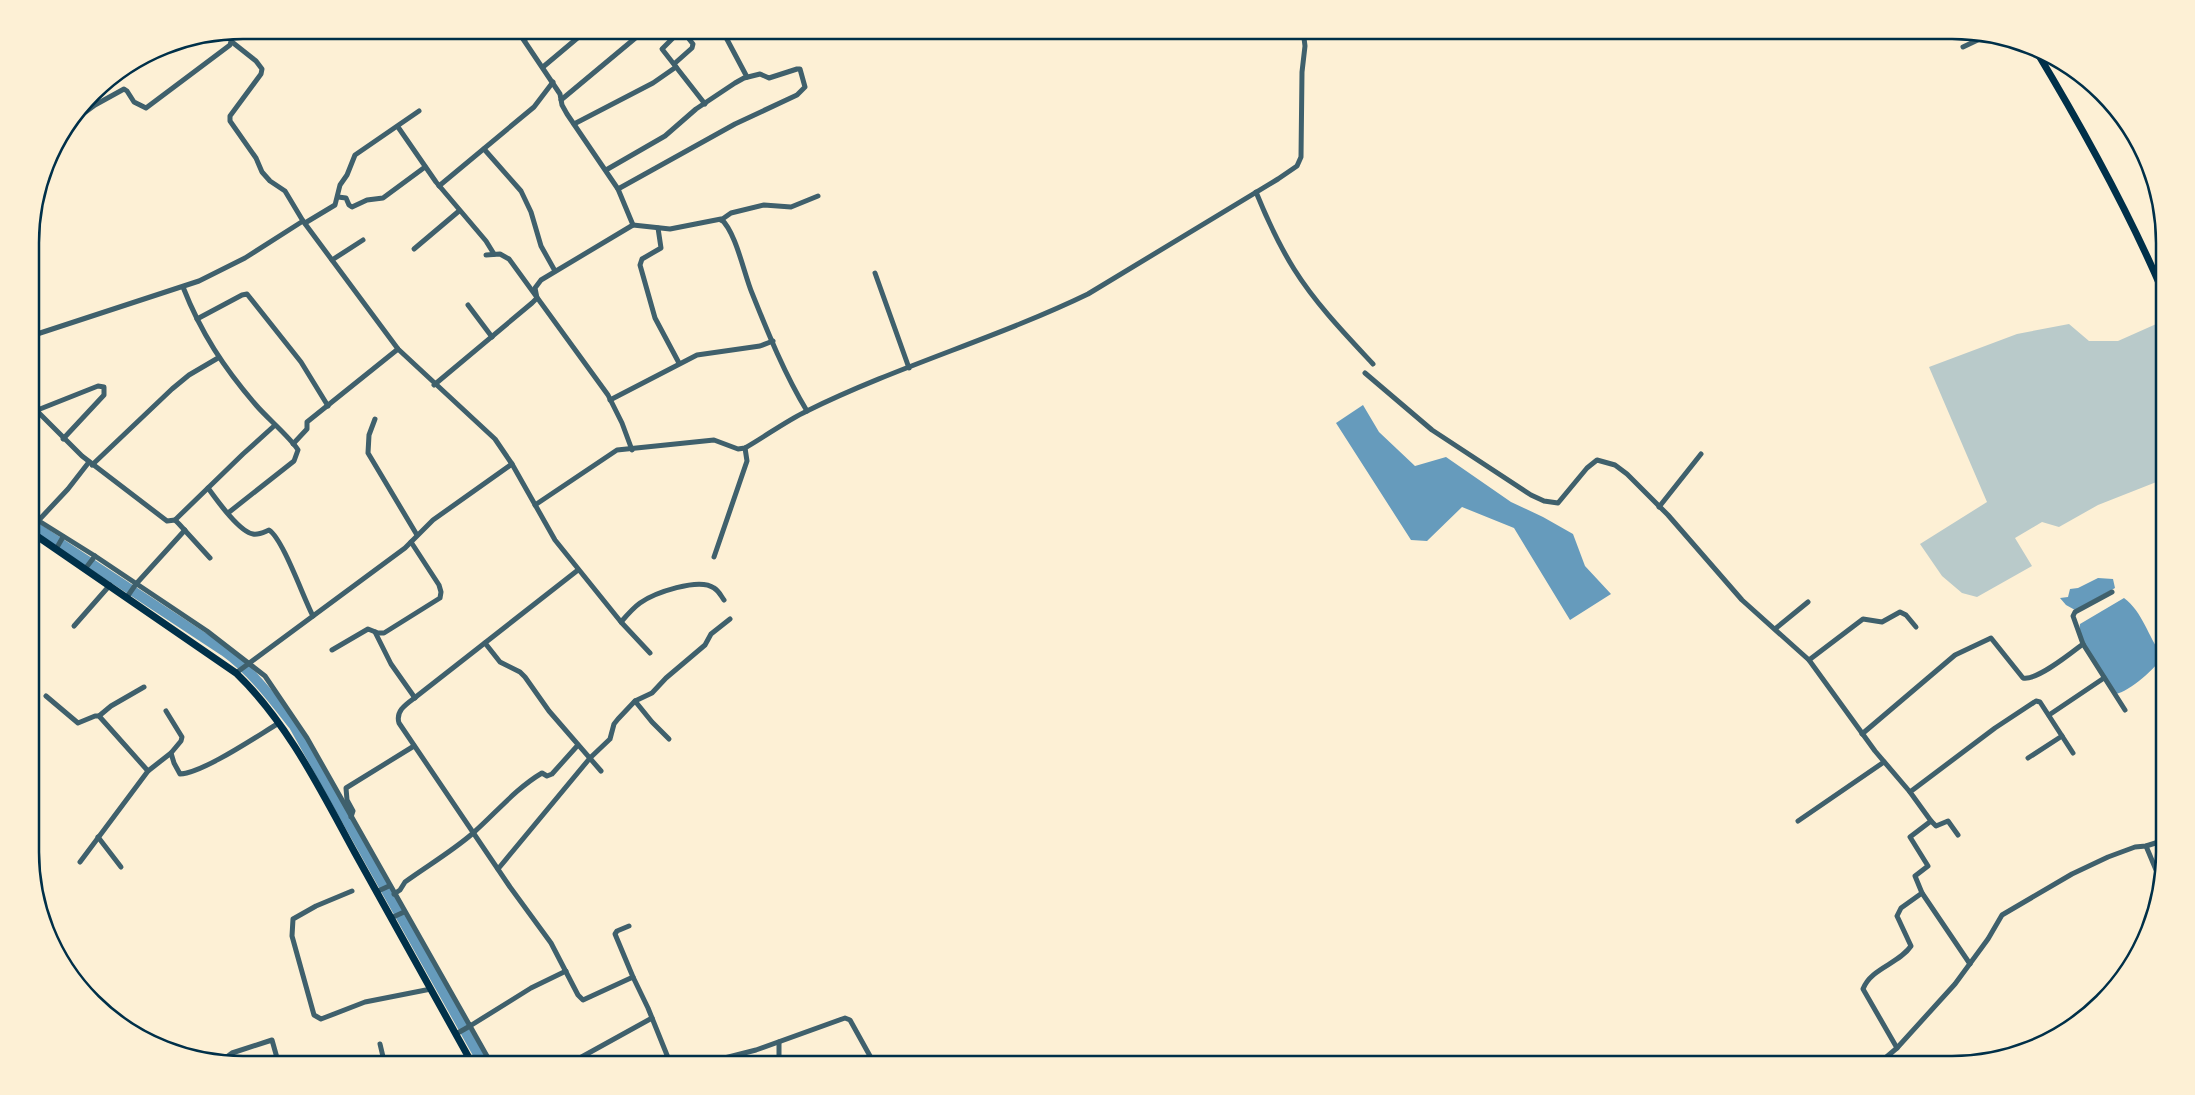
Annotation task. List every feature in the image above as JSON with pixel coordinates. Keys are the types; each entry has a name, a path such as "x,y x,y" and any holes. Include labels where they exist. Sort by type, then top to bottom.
{"main road":[{"path":"2041,59 2073,113 2144,247 2156,275"},
{"path":"39,537 110,585 129,595 238,672 256,692 279,723 328,804 431,989 464,1030 469,1056"}],"street":[{"path":"230,39 256,61 262,69 261,74 230,116 230,121 256,158 262,172 270,181 285,191 304,222 398,349 495,439 512,464 554,540 621,622 650,653"},
{"path":"543,67 576,39"},
{"path":"561,100 634,39"},
{"path":"672,39 662,48 704,104"},
{"path":"574,124 653,83 675,66 692,48 693,45 689,39"},
{"path":"727,39 747,77"},
{"path":"535,506 614,452 714,440 738,449 745,448 806,411 1020,324 1088,294 1116,279 1297,166 1301,157 1304,39"},
{"path":"524,40 560,94 564,110 618,189 633,225"},
{"path":"1963,47 1978,40"},
{"path":"86,112 124,89 127,90 134,102 146,108 232,42"},
{"path":"606,170 665,136 704,104 747,77 760,74 769,78 799,68 805,81 805,87 797,95 735,124 618,189"},
{"path":"439,186 534,107 553,82"},
{"path":"39,333 199,281 245,258 331,208 335,205 340,184 355,155 419,111"},
{"path":"398,126 439,186 486,241 494,254"},
{"path":"484,149 521,191 532,212 541,246 555,271"},
{"path":"338,196 346,198 348,205 352,208 368,200 380,199 425,167"},
{"path":"1256,192 1272,229 1299,276 1336,324 1373,364"},
{"path":"536,298 536,284 633,225 670,229 721,220 731,213 764,205 791,207 818,196"},
{"path":"414,249 459,211"},
{"path":"721,220 730,232 752,293 806,411"},
{"path":"658,228 661,248 642,259 640,265 655,318 679,363"},
{"path":"332,260 363,240"},
{"path":"486,255 504,255 509,259 610,400 632,450"},
{"path":"874,273 909,368"},
{"path":"183,287 197,319 218,358 274,426 293,444 298,453 294,461 228,513"},
{"path":"197,319 242,294 247,294 301,362 328,406"},
{"path":"434,384 536,298"},
{"path":"468,305 492,337"},
{"path":"610,400 697,355 760,346 773,341"},
{"path":"293,444 307,429 307,422 398,349"},
{"path":"39,514 68,489 91,463 177,384 218,358"},
{"path":"1365,373 1432,430 1531,495 1544,501 1558,503 1587,468 1597,460 1614,465 1628,474 1742,600 1809,660 1862,734 1910,792 1931,821 1936,826 1948,821 1958,835"},
{"path":"39,410 98,386 105,387 104,395 63,439"},
{"path":"39,414 63,439 91,463 167,521 175,520 274,426"},
{"path":"375,419 369,435 368,453 417,535"},
{"path":"714,557 748,461 745,448"},
{"path":"1659,507 1701,454"},
{"path":"238,672 247,663 411,542 433,520 512,464"},
{"path":"208,488 228,513 251,534 269,530 274,534 284,550 301,594 313,616"},
{"path":"175,520 210,558"},
{"path":"39,523 207,631 265,676 307,738 394,894 464,1030 485,1056"},
{"path":"129,595 185,530"},
{"path":"57,548 63,537"},
{"path":"332,650 368,629 384,633 440,598 440,585 411,542"},
{"path":"86,567 94,557"},
{"path":"578,570 415,698 399,712 397,717 414,746 473,833 552,943 578,995 583,1000 633,977"},
{"path":"74,626 110,585"},
{"path":"621,622 631,610 647,598 665,591 690,586 712,586 724,600"},
{"path":"2112,592 2075,612 2073,616 2084,644 2125,710"},
{"path":"1774,629 1808,602"},
{"path":"1809,660 1863,619 1882,622 1900,612 1906,615 1916,628"},
{"path":"498,869 590,758 609,740 614,724 635,701 652,693 706,643 711,634 730,619"},
{"path":"375,632 391,664 415,698"},
{"path":"1862,734 1955,655 1991,638 2023,678 2028,679 2084,644"},
{"path":"485,643 500,662 525,676 549,711 601,771"},
{"path":"2048,715 2104,678"},
{"path":"46,696 78,723 94,716 99,716 111,706 144,687"},
{"path":"635,701 669,739"},
{"path":"1910,792 1996,728 2036,701 2040,702 2073,753"},
{"path":"80,862 148,771 172,753 181,741 182,737 166,711"},
{"path":"99,716 148,771"},
{"path":"172,753 174,764 180,774 189,774 279,723"},
{"path":"2028,758 2062,736"},
{"path":"394,894 400,890 405,882 473,833 494,811 528,782 542,773 548,776 552,773 578,745"},
{"path":"351,817 353,811 347,800 346,788 414,746"},
{"path":"1798,821 1884,762"},
{"path":"1931,821 1910,837 1928,866 1915,876 1922,893 1970,964"},
{"path":"98,837 122,867"},
{"path":"1888,1056 1955,984 2002,915 2072,874 2108,856 2135,847 2156,843"},
{"path":"2146,846 2156,868"},
{"path":"378,891 388,886"},
{"path":"352,891 316,906 293,919 292,922 292,936 314,1015 321,1018 364,1002 431,989"},
{"path":"1897,1048 1864,993 1864,987 1874,975 1910,949 1910,942 1900,926 1897,916 1901,908 1922,893"},
{"path":"393,918 403,912"},
{"path":"629,926 617,930 615,934 667,1056"},
{"path":"464,1030 531,988 566,971"},
{"path":"584,1056 652,1018"},
{"path":"732,1056 756,1050 843,1018 848,1019 870,1056"},
{"path":"228,1056 272,1040 276,1056"},
{"path":"779,1042 779,1056"},
{"path":"380,1044 383,1056"}],"shaded area":[{"path":"2069,324 2089,341 2118,341 2156,324 2156,482 2098,505 2059,527 2042,522 2015,538 2032,566 1977,597 1962,593 1942,576 1920,544 1987,502 1929,367 2017,334"}],"water":[{"path":"1363,405 1379,432 1415,466 1446,457 1511,502 1573,534 1585,566 1611,594 1570,620 1514,528 1462,507 1427,541 1411,540 1336,423"},
{"path":"2098,578 2113,579 2115,588 2075,610 2066,605 2060,598 2068,597 2070,589 2078,588"},
{"path":"2124,598 2141,617 2156,646 2156,665 2128,689 2116,694 2088,649 2080,630 2080,624"}],"waterway":[{"path":"39,529 224,651 244,667 270,695 294,726 479,1056"}]}
